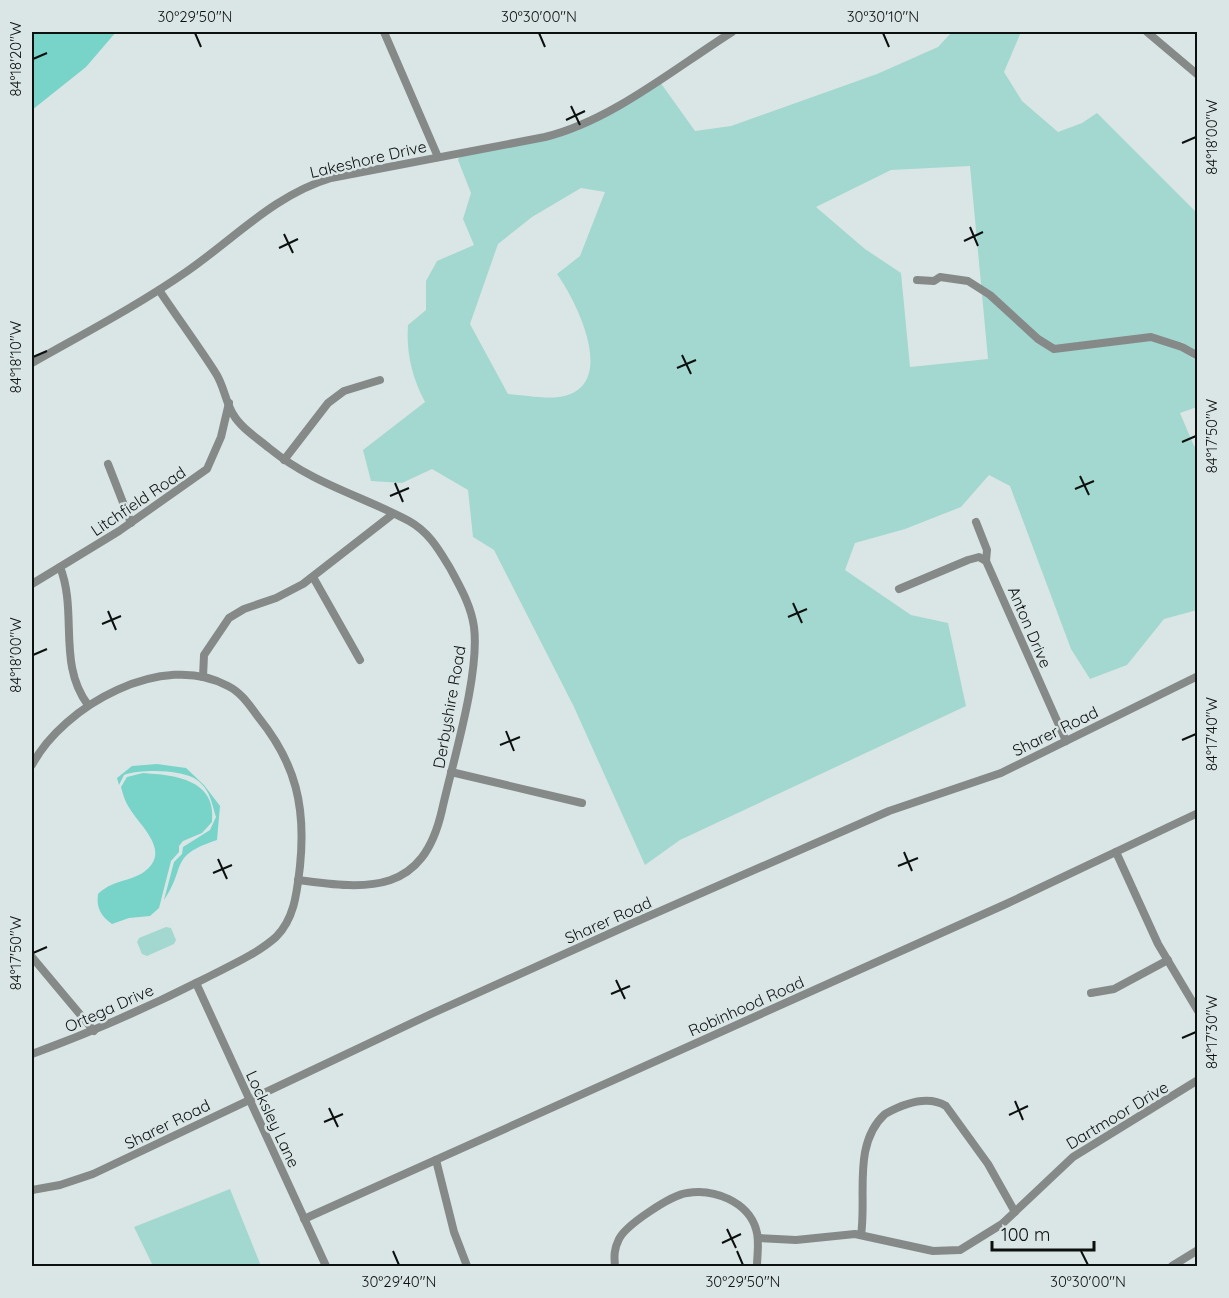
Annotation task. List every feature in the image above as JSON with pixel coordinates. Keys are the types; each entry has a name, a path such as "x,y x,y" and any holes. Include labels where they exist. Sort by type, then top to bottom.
{"street":[{"path":"384,32 438,157"},
{"name":"Lakeshore Drive","path":"32,363 159,290 271,207 300,189 331,177 545,137 578,127 627,99 732,32"},
{"path":"1147,32 1197,75"},
{"path":"917,280 934,281 940,277 968,281 990,295 1038,339 1054,349 1151,337 1182,346 1197,356"},
{"path":"159,290 217,375 229,403"},
{"path":"284,460 328,403 344,391 380,380"},
{"name":"Derbyshire Road","path":"229,403 235,417 284,460 332,489 409,521 429,536 461,588 472,617 475,639 473,664 451,772 439,821 428,848 416,866 403,876 365,887 298,880"},
{"name":"Litchfield Road","path":"32,584 131,522 207,469 221,437 229,403"},
{"path":"108,464 131,522"},
{"path":"202,677 204,655 229,618 244,609 294,590 314,577 393,514"},
{"name":"Anton Drive","path":"976,522 987,550 986,561 1066,741"},
{"path":"899,589 968,560 979,557 986,561"},
{"path":"60,567 67,593 73,678 88,705"},
{"path":"314,577 360,660"},
{"name":"Sharer Road","path":"32,1190 60,1185 93,1174 431,1014 876,816 1001,773 1197,675"},
{"name":"Ortega Drive","path":"32,765 56,733 88,705 108,693 138,682 167,677 202,677 226,684 241,695 268,730 292,771 302,817 298,880 290,916 276,937 196,983 94,1031 32,1054"},
{"path":"451,772 582,803"},
{"name":"Robinhood Road","path":"304,1219 1116,852 1197,813"},
{"path":"1116,852 1168,960 1197,1011"},
{"path":"32,957 94,1031"},
{"path":"1091,993 1114,989 1168,960"},
{"name":"Locksley Lane","path":"196,983 326,1266"},
{"name":"Dartmoor Drive","path":"758,1238 796,1240 836,1234 861,1235 933,1251 953,1251 991,1232 1073,1157 1197,1080"},
{"path":"861,1235 862,1170 870,1141 885,1114 918,1102 936,1101 946,1106 982,1155 1015,1212"},
{"path":"436,1160 454,1232 466,1266"},
{"path":"615,1266 614,1253 622,1234 644,1217 686,1193 728,1197 753,1224 758,1238 757,1266"},
{"path":"1172,1266 1197,1250"}],"green space":[{"path":"952,32 1021,32 1004,72 1022,101 1058,132 1082,123 1097,113 1197,213 1197,352 1182,342 1177,348 1197,361 1197,407 1180,413 1194,446 1197,447 1197,610 1164,619 1127,665 1090,679 1071,649 1010,486 989,475 961,507 905,529 855,543 845,570 911,615 948,623 966,706 680,840 645,865 574,707 494,550 473,537 468,490 432,469 402,483 371,481 363,450 425,402 411,365 408,325 426,310 426,281 437,261 474,245 463,219 471,193 458,160 460,156 545,140 579,130 660,82 695,131 731,126 877,74 938,47","holes":["970,166 988,359 910,367 901,273 865,249 816,207 891,170","581,188 605,192 580,256 557,274 583,323 590,362 587,378 577,390 559,397 508,394 470,324 498,244 532,217"]},
{"path":"166,927 171,928 176,940 174,944 147,956 142,954 137,942 139,938"},
{"path":"230,1189 261,1266 153,1266 134,1227"}],"water":[{"path":"32,32 116,32 86,67 32,110"},
{"path":"157,764 186,768 204,785 220,806 217,840 191,851 185,857 164,900 174,862 182,854 183,847 210,830 216,817 205,788 190,776 161,771 131,773 124,775 119,785 117,778 132,766"},
{"path":"143,773 180,778 201,788 208,796 212,808 212,822 202,833 183,841 179,846 179,852 171,861 159,908 150,916 129,918 112,924 100,911 98,894 109,886 144,872 152,864 155,856 152,840 128,806 121,787 127,777"}]}
